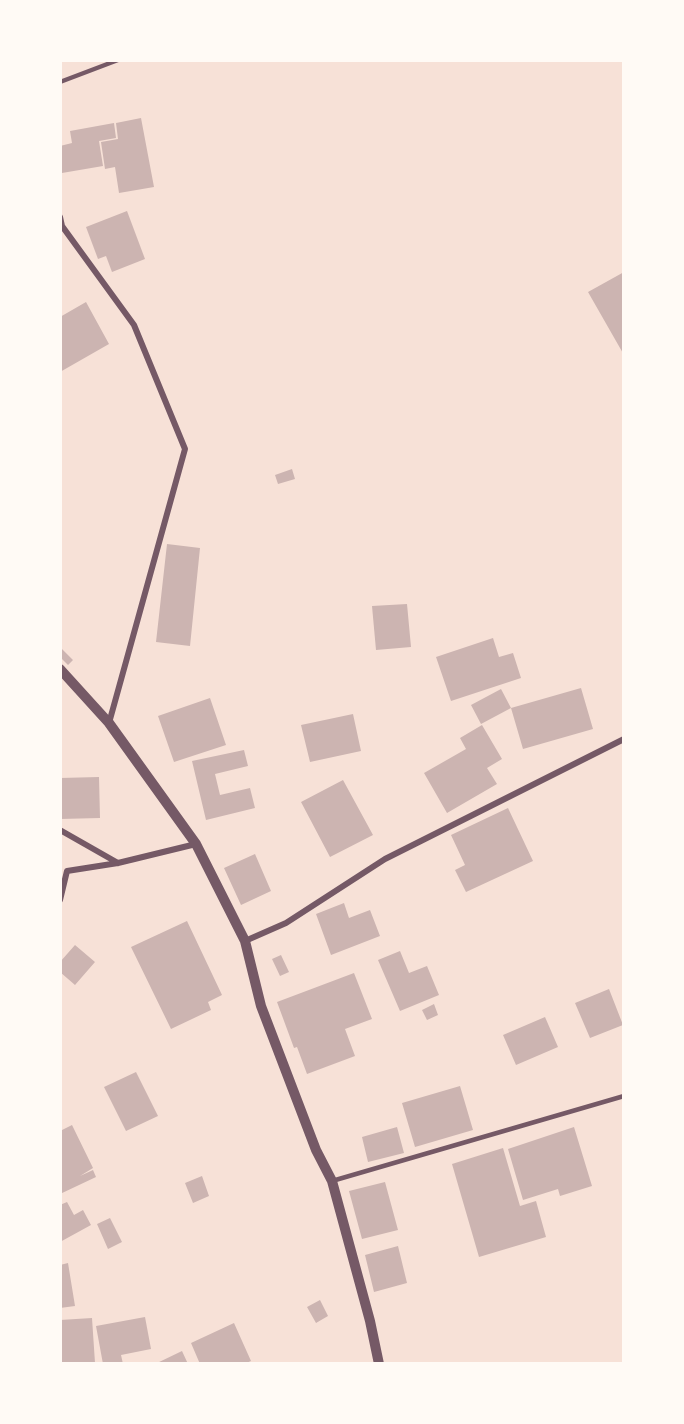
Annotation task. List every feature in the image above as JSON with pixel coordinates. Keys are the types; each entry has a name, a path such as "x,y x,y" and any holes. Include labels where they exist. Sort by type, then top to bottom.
{"street":[{"path":"60,217 62,226 134,325 185,449 109,723"},
{"path":"60,669 109,723 196,843 245,941 261,1006 316,1150 332,1182 379,1364"},
{"path":"245,941 286,923 385,858 624,739"},
{"path":"60,830 118,863"},
{"path":"60,900 67,871 118,863 196,843"}],"lane":[{"path":"60,82 118,60"},
{"path":"332,1182 624,1096"}],"building":[{"path":"141,118 154,187 119,193 115,167 105,169 101,142 118,139 116,123"},
{"path":"114,123 116,138 99,141 103,166 62,173 60,146 72,143 70,131"},
{"path":"127,211 145,259 112,272 106,256 98,259 86,227"},
{"path":"624,272 624,355 588,292"},
{"path":"86,302 109,344 60,372 60,317"},
{"path":"292,469 295,479 278,484 275,475"},
{"path":"167,544 200,548 190,646 156,642"},
{"path":"407,604 411,647 376,650 372,606"},
{"path":"493,638 499,657 513,653 521,678 451,701 436,657"},
{"path":"60,647 73,660 68,665 60,657"},
{"path":"581,688 593,729 523,749 511,708"},
{"path":"501,689 511,708 481,724 471,705"},
{"path":"210,698 226,745 174,762 158,716"},
{"path":"353,714 361,751 310,762 301,725"},
{"path":"482,725 502,759 487,768 497,784 447,813 424,773 466,749 460,738"},
{"path":"244,750 248,766 215,774 220,795 250,788 255,808 206,820 192,761"},
{"path":"99,777 100,818 60,819 60,778"},
{"path":"343,780 373,835 330,857 301,802"},
{"path":"508,808 533,861 466,892 455,870 465,865 451,835"},
{"path":"255,854 271,891 241,905 224,868"},
{"path":"344,903 349,918 370,910 380,936 331,955 316,914"},
{"path":"187,921 222,995 208,1002 211,1010 171,1029 131,947"},
{"path":"75,945 95,962 75,985 60,972 60,962"},
{"path":"400,951 409,973 427,966 439,995 400,1011 378,960"},
{"path":"281,955 289,972 280,976 272,959"},
{"path":"354,973 372,1019 345,1029 355,1056 307,1074 297,1047 294,1048 277,1002"},
{"path":"609,989 623,1025 590,1038 575,1003"},
{"path":"434,1004 438,1015 427,1020 422,1010"},
{"path":"545,1017 558,1047 516,1065 503,1035"},
{"path":"136,1072 158,1116 126,1131 104,1087"},
{"path":"460,1086 473,1130 415,1147 402,1103"},
{"path":"72,1125 93,1168 80,1176 93,1170 96,1177 60,1194 60,1131"},
{"path":"397,1127 404,1153 368,1162 362,1137"},
{"path":"574,1127 592,1186 560,1196 558,1189 523,1200 508,1149"},
{"path":"503,1148 520,1206 536,1201 546,1237 479,1257 452,1164"},
{"path":"202,1176 209,1196 193,1203 185,1183"},
{"path":"385,1182 398,1230 362,1239 349,1191"},
{"path":"67,1202 74,1215 83,1210 91,1225 60,1242 60,1205"},
{"path":"110,1218 122,1242 108,1249 97,1224"},
{"path":"398,1246 407,1283 374,1292 365,1255"},
{"path":"68,1263 75,1306 60,1308 60,1265"},
{"path":"320,1300 328,1316 316,1323 307,1307"},
{"path":"145,1317 151,1349 121,1355 123,1364 103,1364 96,1326"},
{"path":"92,1318 95,1363 60,1364 60,1320"},
{"path":"234,1323 251,1361 244,1364 200,1364 191,1343"},
{"path":"182,1351 188,1364 155,1364"}]}
